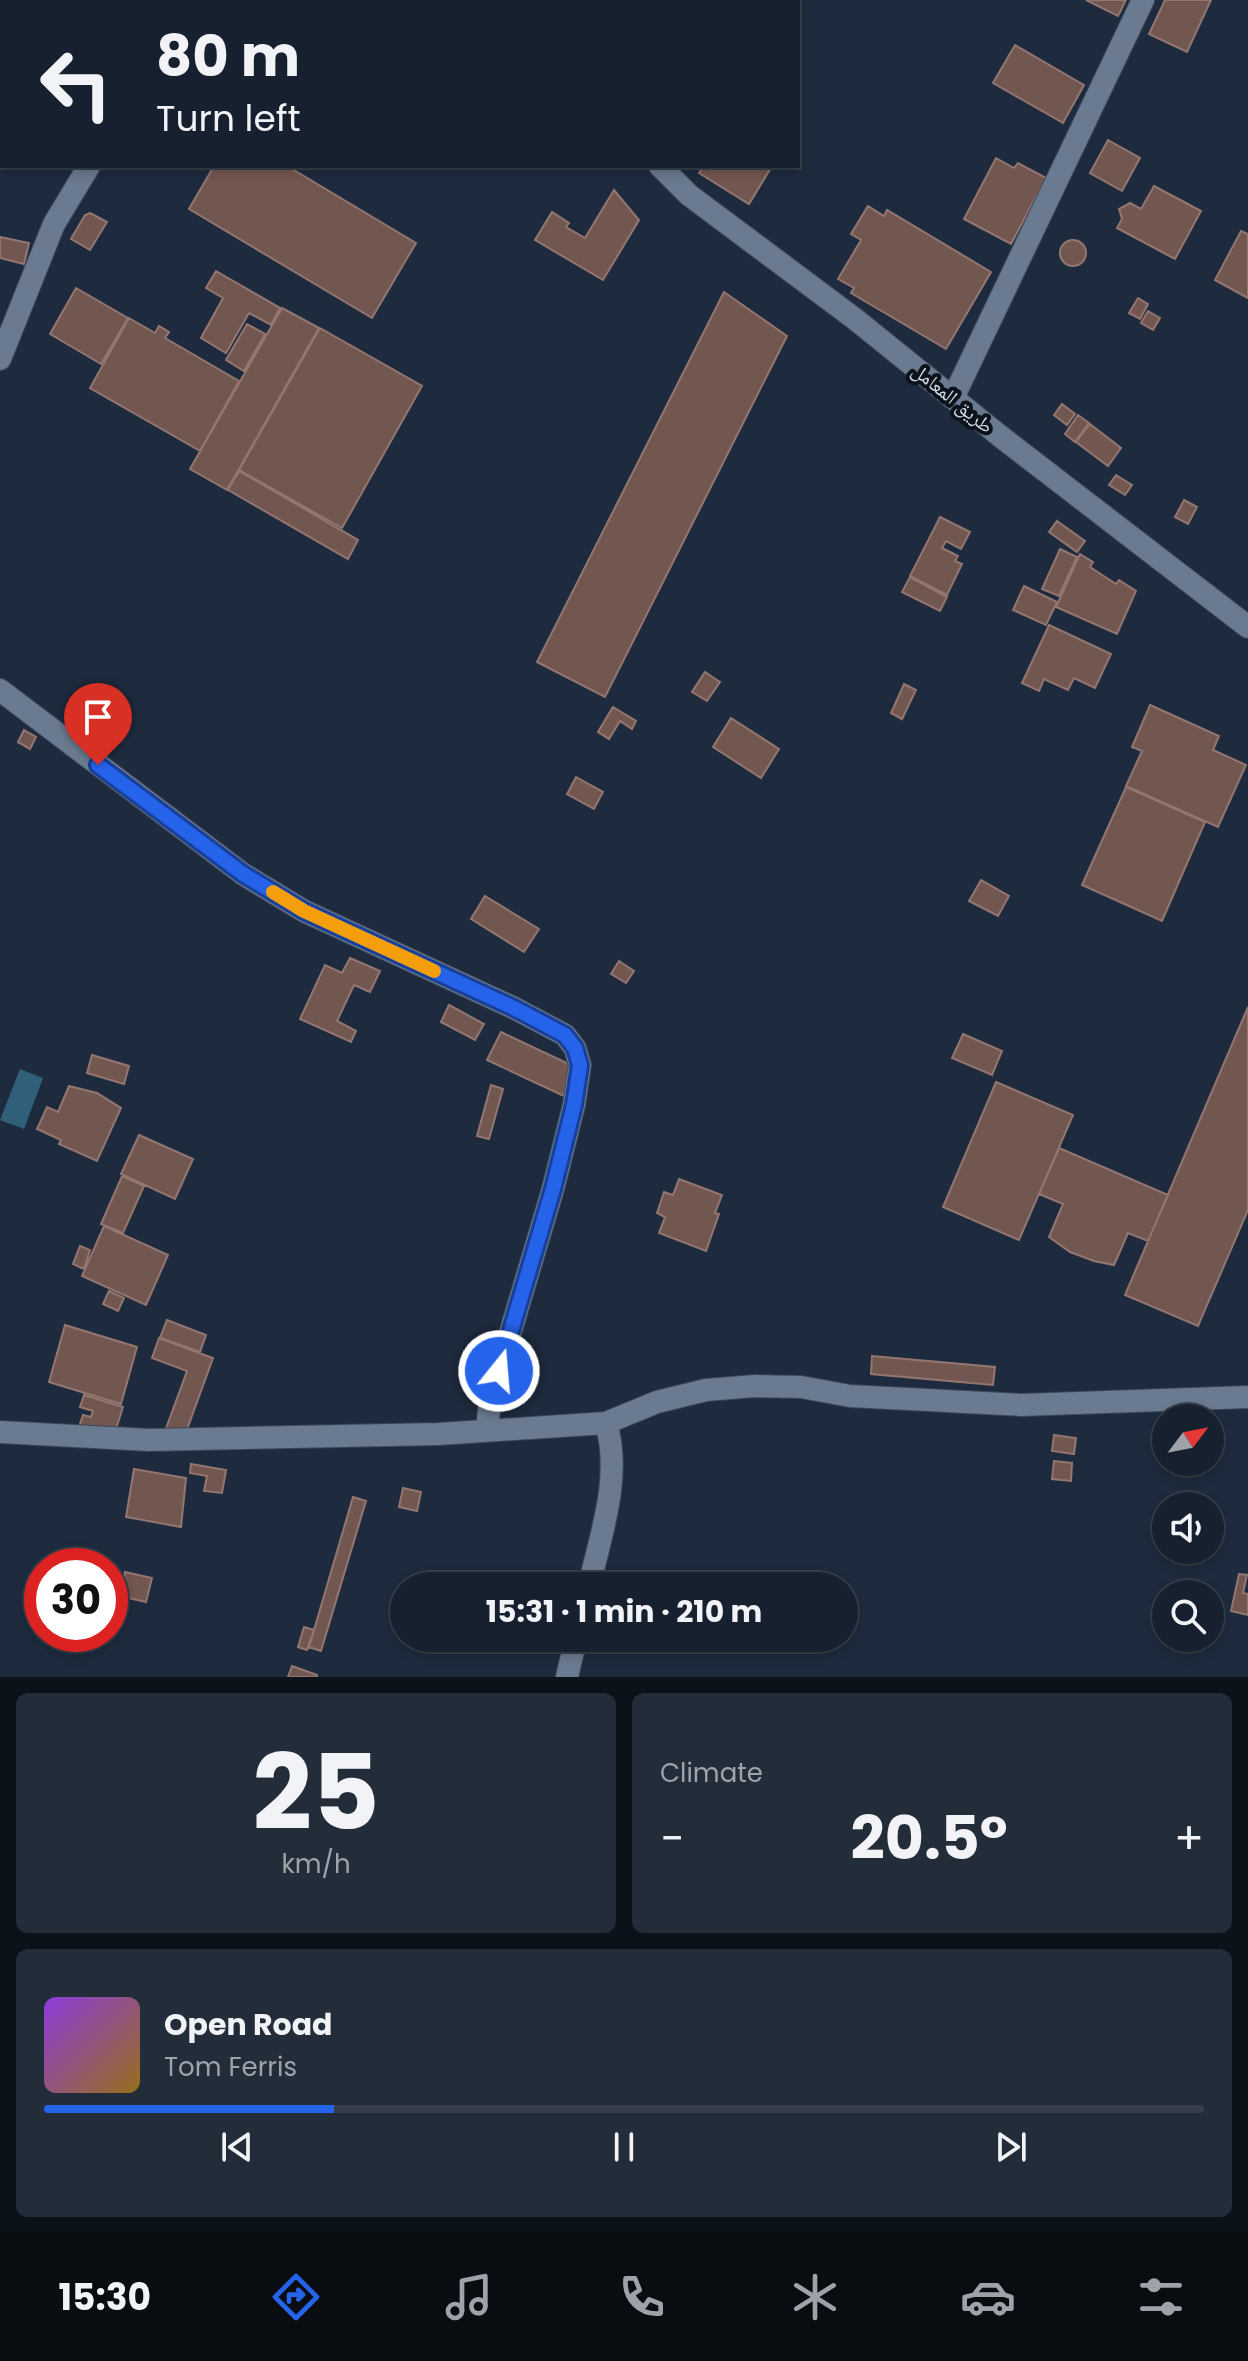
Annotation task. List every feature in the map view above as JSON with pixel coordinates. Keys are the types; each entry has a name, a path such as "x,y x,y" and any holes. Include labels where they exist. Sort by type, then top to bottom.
{"street":[{"path":"953,398 1143,0"},
{"path":"0,359 54,224 88,168"},
{"name":"طريق المعامل","path":"662,168 689,195 855,319 1248,627"},
{"path":"0,690 243,874 304,911 514,1008 565,1035 575,1048 580,1065 574,1105 549,1203 490,1401 487,1429"},
{"path":"0,1432 107,1439 220,1441 389,1437 606,1423 657,1402 706,1390 755,1386 801,1387 850,1396 1021,1405 1248,1397"},
{"path":"592,1572 612,1468 611,1438 606,1423"},
{"path":"567,1677 573,1652"}],"water":[{"path":"20,1069 43,1078 24,1129 0,1120"}],"building":[{"path":"1086,0 1126,0 1118,16"},
{"path":"1165,0 1211,0 1187,52 1149,34"},
{"path":"1015,45 1084,85 1063,123 993,83"},
{"path":"1108,140 1140,158 1122,191 1090,173"},
{"path":"996,158 1014,168 1018,163 1046,178 1011,244 964,219"},
{"path":"213,168 290,168 416,243 372,318 189,209"},
{"path":"703,168 771,168 749,204 699,173"},
{"path":"1154,186 1201,211 1175,259 1117,228 1122,219 1119,209 1130,203 1141,209"},
{"path":"614,190 639,220 603,280 535,240 552,212 569,223 566,227 585,238"},
{"path":"868,206 884,216 887,210 991,272 946,349 851,293 854,288 838,279 861,240 851,234"},
{"path":"90,213 107,222 90,250 71,239 85,215"},
{"path":"1241,231 1248,234 1248,298 1215,280"},
{"path":"0,237 29,243 24,264 0,258"},
{"path":"1073,240 1082,244 1086,253 1082,262 1073,266 1064,262 1060,253 1064,244"},
{"path":"216,271 280,308 271,325 249,313 226,353 201,338 223,298 206,288"},
{"path":"76,288 128,318 101,364 50,334"},
{"path":"724,292 787,336 605,697 537,662"},
{"path":"1138,298 1148,304 1140,319 1129,313"},
{"path":"282,308 319,328 227,490 190,469"},
{"path":"1148,311 1160,318 1153,330 1141,323"},
{"path":"129,318 155,333 159,326 169,332 165,338 239,381 200,451 90,388"},
{"path":"247,324 265,334 244,371 226,360"},
{"path":"320,328 422,386 342,528 239,470"},
{"path":"1062,404 1075,414 1067,425 1054,415"},
{"path":"1078,415 1089,423 1075,442 1065,434"},
{"path":"1090,424 1121,448 1108,466 1076,442"},
{"path":"239,471 358,540 348,559 228,490"},
{"path":"1116,475 1132,485 1125,495 1109,485"},
{"path":"1184,500 1197,507 1188,524 1175,517"},
{"path":"940,517 970,532 961,549 946,541 942,548 958,556 955,561 962,564 947,595 910,576"},
{"path":"1057,521 1085,541 1077,552 1049,532"},
{"path":"1060,549 1077,557 1059,596 1042,589"},
{"path":"1080,554 1093,562 1090,567 1116,584 1119,580 1136,591 1117,634 1056,607"},
{"path":"910,577 947,597 940,611 902,592"},
{"path":"1024,586 1057,602 1046,625 1013,610"},
{"path":"1049,625 1111,654 1095,688 1074,678 1068,690 1044,679 1039,691 1022,683"},
{"path":"705,672 720,682 707,701 692,692"},
{"path":"904,684 916,690 902,719 891,713"},
{"path":"1150,705 1219,736 1213,750 1246,765 1218,827 1126,786 1142,751 1132,747"},
{"path":"613,707 636,721 632,729 620,721 609,739 598,732"},
{"path":"731,718 779,749 761,778 713,747"},
{"path":"24,730 36,737 30,749 18,742"},
{"path":"576,777 603,792 594,809 567,794"},
{"path":"1126,787 1205,822 1162,921 1082,885"},
{"path":"981,880 1009,896 998,916 969,901"},
{"path":"485,896 539,929 524,952 471,919"},
{"path":"350,958 380,971 370,992 354,985 337,1021 356,1031 351,1042 300,1019 325,965 342,973"},
{"path":"619,961 634,971 626,983 611,974"},
{"path":"449,1005 484,1024 475,1040 441,1022"},
{"path":"1248,1007 1248,1210 1198,1326 1125,1295"},
{"path":"501,1032 569,1064 564,1096 487,1060"},
{"path":"963,1034 1002,1051 992,1075 952,1058"},
{"path":"92,1055 129,1066 124,1084 87,1073"},
{"path":"996,1082 1073,1115 1019,1240 943,1207"},
{"path":"491,1085 503,1089 489,1139 477,1136"},
{"path":"69,1086 97,1093 121,1108 97,1161 59,1144 61,1140 37,1129 47,1107 58,1112"},
{"path":"139,1135 193,1159 175,1199 121,1174"},
{"path":"1059,1148 1168,1195 1148,1241 1128,1233 1114,1265 1070,1252 1049,1237 1063,1204 1039,1194"},
{"path":"122,1176 144,1186 123,1233 101,1224"},
{"path":"679,1179 722,1195 706,1251 659,1233 665,1217 657,1213 664,1192 673,1195"},
{"path":"104,1226 168,1255 146,1305 82,1276"},
{"path":"80,1246 90,1250 84,1269 73,1264"},
{"path":"109,1291 124,1298 118,1311 103,1304"},
{"path":"167,1320 206,1335 200,1352 160,1338"},
{"path":"65,1325 137,1347 121,1404 49,1382"},
{"path":"159,1338 213,1358 185,1435 164,1434 187,1371 152,1358"},
{"path":"872,1356 995,1367 993,1385 871,1374"},
{"path":"84,1395 123,1407 115,1432 78,1430 83,1415 91,1417 93,1411 80,1407"},
{"path":"1054,1435 1076,1438 1074,1454 1052,1451"},
{"path":"1054,1461 1072,1463 1071,1481 1052,1479"},
{"path":"191,1464 226,1470 222,1493 204,1491 207,1476 190,1473"},
{"path":"134,1469 186,1478 181,1527 126,1517"},
{"path":"403,1488 421,1492 417,1511 399,1507"},
{"path":"353,1497 366,1501 321,1651 309,1647"},
{"path":"128,1573 152,1578 146,1602 128,1598"},
{"path":"1239,1574 1247,1575 1243,1593 1248,1594 1248,1615 1231,1611"},
{"path":"304,1627 314,1630 307,1650 298,1647"},
{"path":"292,1666 317,1675 317,1677 288,1677"}],"slow traffic":[{"path":"273,892 304,911 434,971"}],"route":[{"path":"98,765 243,874 304,911 514,1008 565,1035 575,1048 580,1065 574,1105 553,1189 499,1371"}]}
